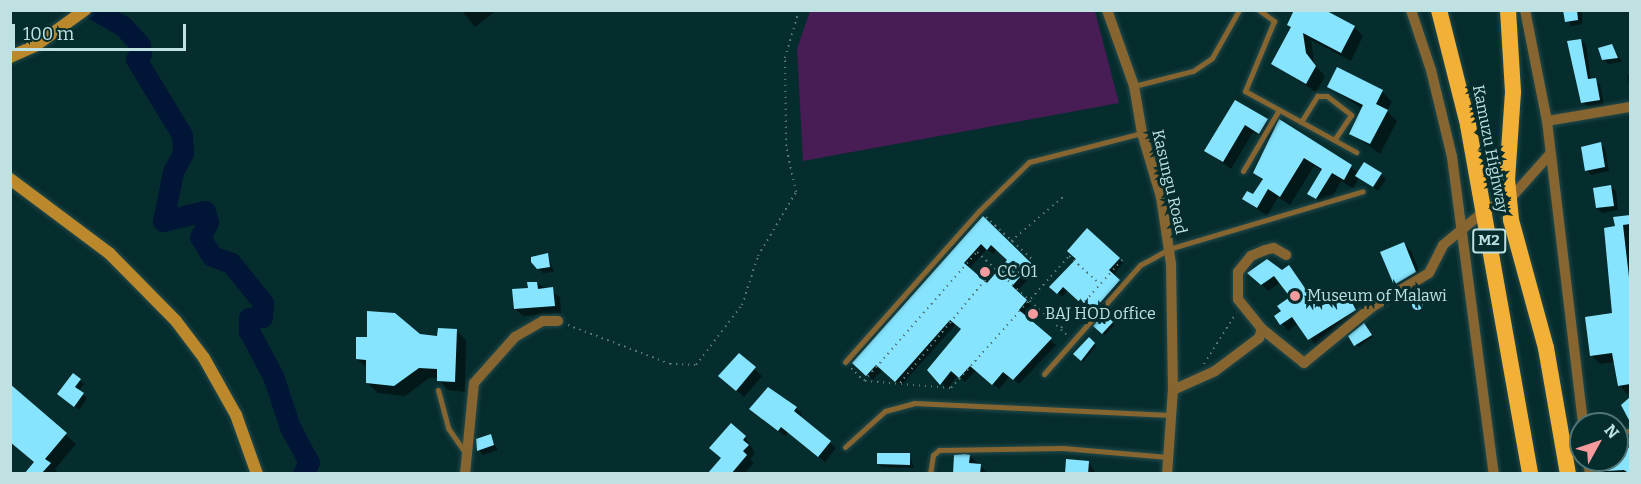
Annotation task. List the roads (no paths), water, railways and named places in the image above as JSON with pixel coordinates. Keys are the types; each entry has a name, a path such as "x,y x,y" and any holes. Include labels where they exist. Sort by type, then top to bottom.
{"highway":[{"name":"Kamuzu Highway","path":"1439,10 1454,61 1484,212 1530,474"},
{"name":"Kamuzu Highway","path":"1508,10 1513,92 1509,200 1513,230 1546,348 1568,474"}],"main road":[{"path":"10,65 85,11"},
{"path":"10,57 35,46"},
{"path":"10,174 109,253 148,290 204,358 236,415 257,474"},
{"path":"10,179 32,193"}],"street":[{"name":"Kasungu Road","path":"1107,10 1134,86 1142,133 1161,197 1169,249 1173,390 1167,474"},
{"path":"1411,10 1431,70 1452,157 1494,474"},
{"path":"1525,10 1547,121 1582,412"},
{"path":"1547,121 1630,107"},
{"path":"1286,255 1274,248 1251,256 1242,265 1236,283 1238,299 1262,328 1304,363 1372,307 1429,273 1443,245 1484,212 1509,200 1550,154"},
{"path":"465,474 474,384 515,337 543,321 558,321"},
{"path":"1173,390 1188,380 1215,371 1245,351 1259,338 1262,328"}],"lane":[{"path":"1134,86 1193,71 1212,58 1239,10"},
{"path":"1259,10 1274,21 1244,88 1247,93 1356,152"},
{"path":"1301,122 1317,96 1327,96 1351,115 1334,140"},
{"path":"1243,171 1279,110"},
{"path":"845,362 979,212 1029,162 1142,133"},
{"path":"1044,374 1140,265 1169,249 1363,191"},
{"path":"438,390 448,428 466,455"},
{"path":"845,447 885,411 914,403 1171,415"},
{"path":"930,474 933,455 939,450 1063,448 1168,458"}],"waterway":[{"path":"95,10 123,26 140,45 141,54 136,59 182,135 183,153 173,172 163,221 205,211 208,222 200,237 212,256 231,263 263,303 262,317 249,318 249,331 273,376 290,427 309,462 303,474"}],"place":[{"name":"CC 01","path":"985,272"},
{"name":"Museum of Malawi","path":"1295,296"},
{"name":"BAJ HOD office","path":"1033,314"}]}
